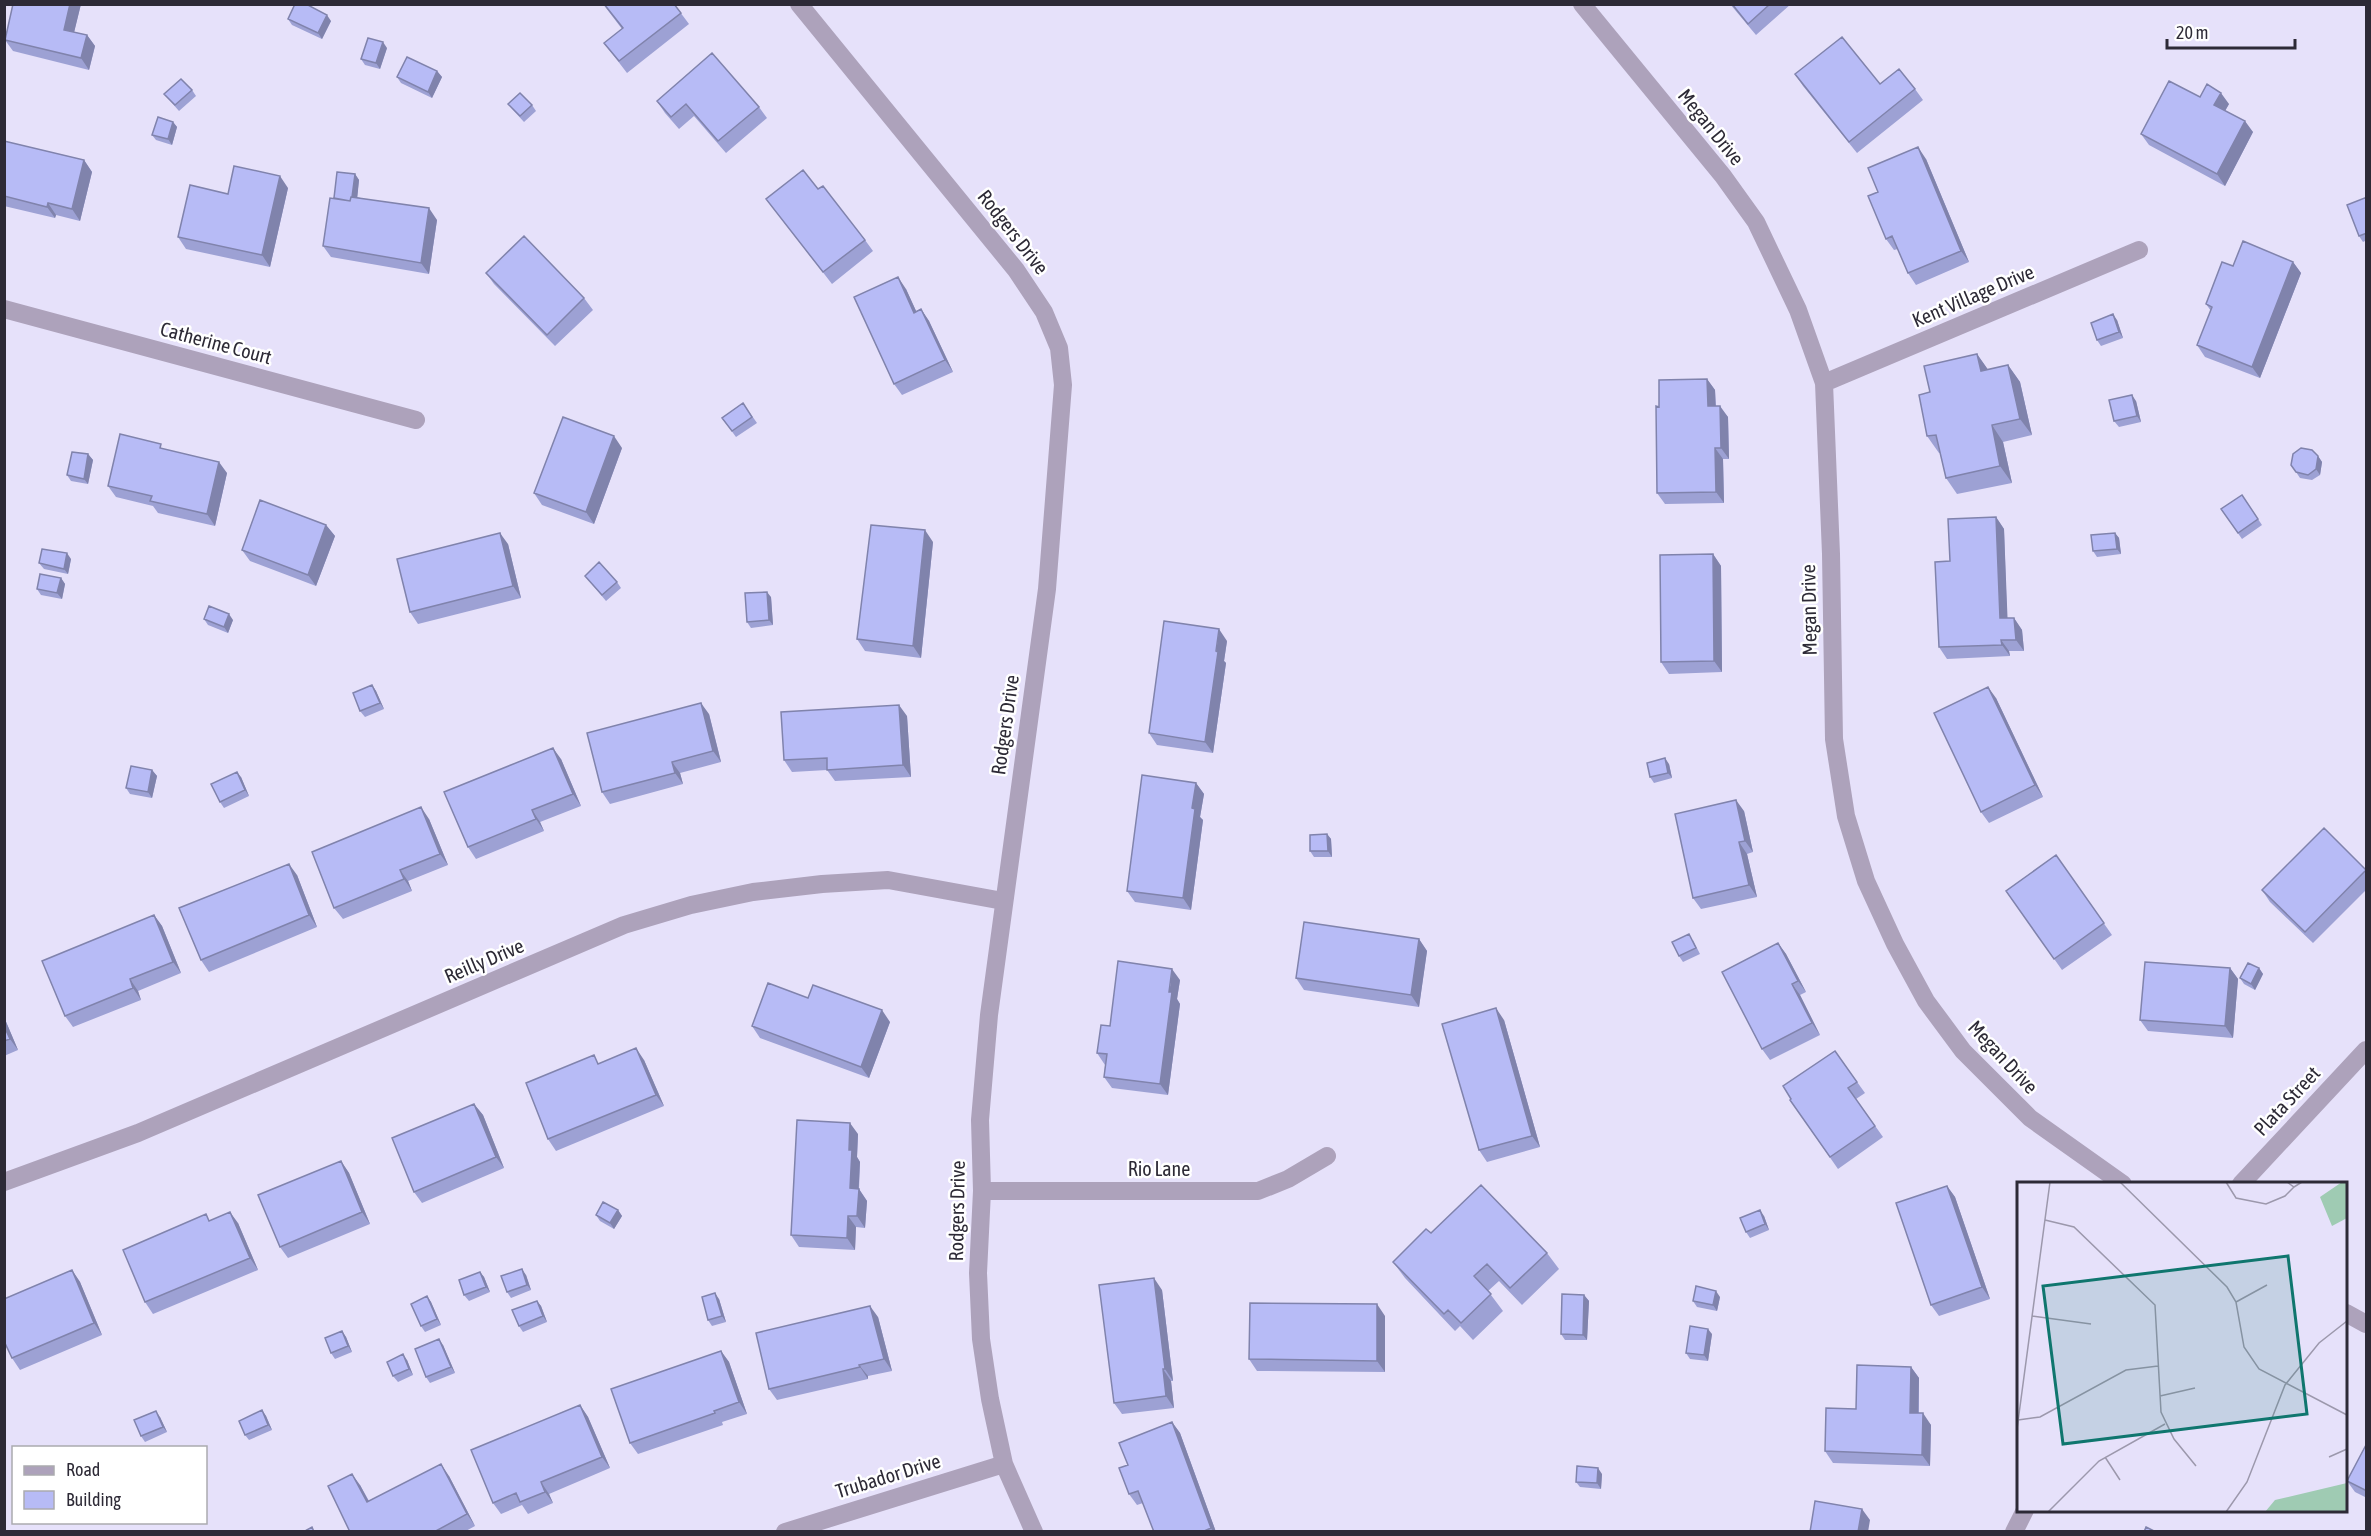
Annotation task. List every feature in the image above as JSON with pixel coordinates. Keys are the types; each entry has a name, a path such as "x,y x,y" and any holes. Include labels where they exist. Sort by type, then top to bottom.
{"street":[{"name":"Rodgers Drive","path":"799,4 1016,270 1044,312 1059,348 1063,385 1047,589 1003,901 989,1015 980,1120 981,1191 978,1273 981,1339 990,1399 1004,1464 1034,1532"},
{"name":"Megan Drive","path":"1582,4 1723,176 1756,222 1798,310 1824,383 1831,554 1834,739 1846,816 1866,881 1895,944 1926,1001 1963,1051 2030,1118 2120,1182"},
{"name":"Kent Village Drive","path":"1824,383 2139,250"},
{"name":"Catherine Court","path":"4,309 416,420"},
{"name":"Reilly Drive","path":"4,1182 138,1133 624,925 691,905 753,892 822,884 888,880 1003,901"},
{"name":"Plata Street","path":"2243,1182 2367,1050"},
{"name":"Rio Lane","path":"981,1191 1258,1191 1288,1179 1327,1156"},
{"path":"2347,1314 2367,1324"},
{"name":"Trubador Drive","path":"784,1532 1004,1464"},
{"path":"2014,1532 2024,1512"}],"building":[{"path":"13,4 70,4 64,30 87,35 81,58 5,40"},
{"path":"295,4 306,4 327,15 318,33 288,19"},
{"path":"604,4 674,4 681,13 619,61 604,43 623,28"},
{"path":"1732,4 1770,4 1748,24"},
{"path":"1842,37 1880,84 1899,69 1915,89 1849,142 1795,74"},
{"path":"368,38 383,42 376,63 361,59"},
{"path":"712,53 759,107 718,141 686,104 671,117 657,101"},
{"path":"407,57 437,71 428,92 397,77"},
{"path":"181,79 192,90 175,105 164,94"},
{"path":"2169,81 2200,97 2207,84 2221,93 2214,105 2245,121 2217,174 2141,134"},
{"path":"520,93 532,105 520,116 508,104"},
{"path":"158,117 173,122 168,139 152,135"},
{"path":"4,141 84,160 72,209 48,203 47,207 4,196"},
{"path":"1918,147 1961,251 1908,273 1892,236 1886,239 1868,196 1878,192 1868,168"},
{"path":"234,166 280,176 262,255 178,237 190,185 228,194"},
{"path":"803,170 818,189 823,186 865,240 823,272 766,199"},
{"path":"337,172 355,174 350,201 334,198"},
{"path":"351,197 429,208 421,263 323,246 330,198 350,201"},
{"path":"2367,197 2367,233 2359,236 2347,205"},
{"path":"524,236 584,298 547,335 486,273"},
{"path":"2243,241 2293,262 2252,367 2197,345 2212,307 2206,304 2222,262 2233,266"},
{"path":"898,277 914,313 921,309 945,360 894,384 854,297"},
{"path":"2113,314 2119,332 2097,340 2091,323"},
{"path":"1977,354 1981,371 2008,365 2020,419 1992,425 2000,466 1946,478 1936,435 1927,436 1919,395 1930,392 1924,366"},
{"path":"1707,379 1708,406 1720,406 1721,448 1715,448 1716,492 1657,493 1656,406 1659,407 1659,380"},
{"path":"2132,395 2137,416 2114,421 2109,400"},
{"path":"743,403 752,417 732,431 722,418"},
{"path":"563,417 614,436 586,512 534,493"},
{"path":"120,434 161,444 160,448 219,462 207,514 150,501 152,496 108,486"},
{"path":"2301,448 2312,450 2318,456 2316,469 2308,475 2296,472 2291,465 2293,454"},
{"path":"72,452 88,454 84,479 67,475"},
{"path":"2242,495 2258,519 2238,533 2221,509"},
{"path":"260,500 326,525 308,575 242,550"},
{"path":"1996,517 2000,618 2014,618 2016,640 2001,640 2002,645 1939,647 1935,562 1950,561 1948,519"},
{"path":"871,525 925,530 913,646 857,639"},
{"path":"500,533 513,586 410,612 397,559"},
{"path":"2115,533 2117,549 2093,551 2091,535"},
{"path":"42,549 67,553 64,569 39,563"},
{"path":"1713,554 1714,661 1661,662 1660,555"},
{"path":"599,562 617,582 602,595 585,576"},
{"path":"40,574 61,578 57,593 37,589"},
{"path":"767,592 769,620 747,622 745,593"},
{"path":"209,606 229,614 224,627 204,619"},
{"path":"1164,621 1219,629 1216,651 1218,652 1205,742 1149,733"},
{"path":"372,685 380,703 360,711 353,693"},
{"path":"1988,687 2035,785 1981,812 1934,713"},
{"path":"701,703 713,751 672,762 675,773 602,792 587,733"},
{"path":"899,705 903,765 827,770 827,758 784,760 781,712"},
{"path":"553,748 573,794 532,810 536,819 468,847 444,792"},
{"path":"1665,758 1668,773 1650,777 1647,763"},
{"path":"131,766 152,770 148,792 126,788"},
{"path":"237,772 245,790 220,802 211,784"},
{"path":"1142,775 1196,783 1192,808 1195,809 1183,898 1127,891"},
{"path":"1736,800 1745,841 1739,842 1749,885 1693,898 1675,814"},
{"path":"421,807 440,854 400,870 404,879 334,908 312,852"},
{"path":"2324,828 2366,870 2305,932 2262,890"},
{"path":"1327,834 1328,851 1310,851 1310,835"},
{"path":"2056,855 2104,923 2054,959 2006,891"},
{"path":"289,864 309,915 201,960 179,908"},
{"path":"154,915 173,962 130,979 133,988 65,1016 42,961"},
{"path":"1304,922 1419,939 1411,995 1296,978"},
{"path":"1689,934 1696,948 1679,956 1672,942"},
{"path":"1778,943 1798,981 1792,984 1812,1023 1762,1049 1722,972"},
{"path":"1118,961 1172,969 1169,992 1172,992 1160,1084 1104,1077 1107,1054 1097,1053 1101,1025 1110,1026"},
{"path":"2145,962 2230,968 2225,1026 2140,1020"},
{"path":"2248,963 2259,968 2251,984 2240,978"},
{"path":"768,983 808,998 813,985 882,1010 861,1067 752,1026"},
{"path":"1496,1008 1532,1136 1479,1150 1442,1024"},
{"path":"4,1026 10,1039 4,1041"},
{"path":"636,1048 656,1095 548,1139 526,1083 594,1055 598,1064"},
{"path":"1835,1051 1857,1082 1848,1088 1875,1126 1830,1157 1790,1100 1783,1086"},
{"path":"474,1104 496,1157 414,1192 392,1138"},
{"path":"797,1120 850,1123 849,1150 852,1150 850,1188 859,1189 857,1216 848,1216 847,1238 791,1235"},
{"path":"341,1161 362,1212 280,1247 258,1195"},
{"path":"1481,1185 1547,1253 1510,1288 1487,1264 1474,1276 1491,1294 1461,1323 1448,1310 1444,1314 1393,1262 1426,1229 1431,1233"},
{"path":"1947,1186 1982,1287 1931,1305 1896,1203"},
{"path":"603,1202 618,1210 610,1223 596,1215"},
{"path":"1760,1210 1765,1224 1746,1232 1740,1218"},
{"path":"230,1212 250,1258 145,1302 123,1250 206,1214 209,1221"},
{"path":"522,1269 527,1285 507,1292 501,1276"},
{"path":"72,1270 94,1323 12,1358 4,1341 4,1299"},
{"path":"480,1272 486,1287 464,1295 459,1280"},
{"path":"1154,1278 1166,1396 1114,1403 1099,1285"},
{"path":"1696,1286 1716,1291 1713,1305 1693,1301"},
{"path":"715,1293 722,1316 708,1320 702,1297"},
{"path":"1562,1294 1584,1295 1583,1335 1561,1334"},
{"path":"427,1296 437,1319 421,1326 411,1304"},
{"path":"537,1301 543,1316 519,1326 512,1310"},
{"path":"1250,1303 1377,1304 1377,1361 1249,1359"},
{"path":"870,1306 884,1359 769,1389 756,1333"},
{"path":"1690,1326 1708,1329 1704,1355 1686,1353"},
{"path":"342,1331 348,1346 331,1353 325,1338"},
{"path":"439,1339 451,1367 426,1377 415,1349"},
{"path":"721,1351 739,1402 714,1411 715,1413 630,1443 611,1389"},
{"path":"403,1354 409,1369 393,1376 387,1362"},
{"path":"1857,1365 1911,1367 1910,1413 1923,1413 1922,1455 1825,1451 1826,1408 1856,1409"},
{"path":"580,1405 602,1457 541,1482 545,1492 520,1502 516,1493 493,1503 471,1450"},
{"path":"262,1410 268,1425 245,1435 239,1421"},
{"path":"156,1411 163,1427 141,1436 134,1420"},
{"path":"1172,1422 1211,1528 1202,1532 1154,1532 1138,1491 1129,1494 1119,1468 1128,1465 1119,1443"},
{"path":"2367,1443 2367,1491 2347,1481"},
{"path":"441,1464 467,1514 434,1532 350,1532 328,1486 352,1474 367,1502"},
{"path":"1577,1466 1598,1468 1597,1483 1576,1482"},
{"path":"1815,1501 1862,1509 1858,1532 1810,1532"},
{"path":"312,1527 314,1532 303,1532"},
{"path":"2146,1527 2156,1532 2144,1532"}]}
